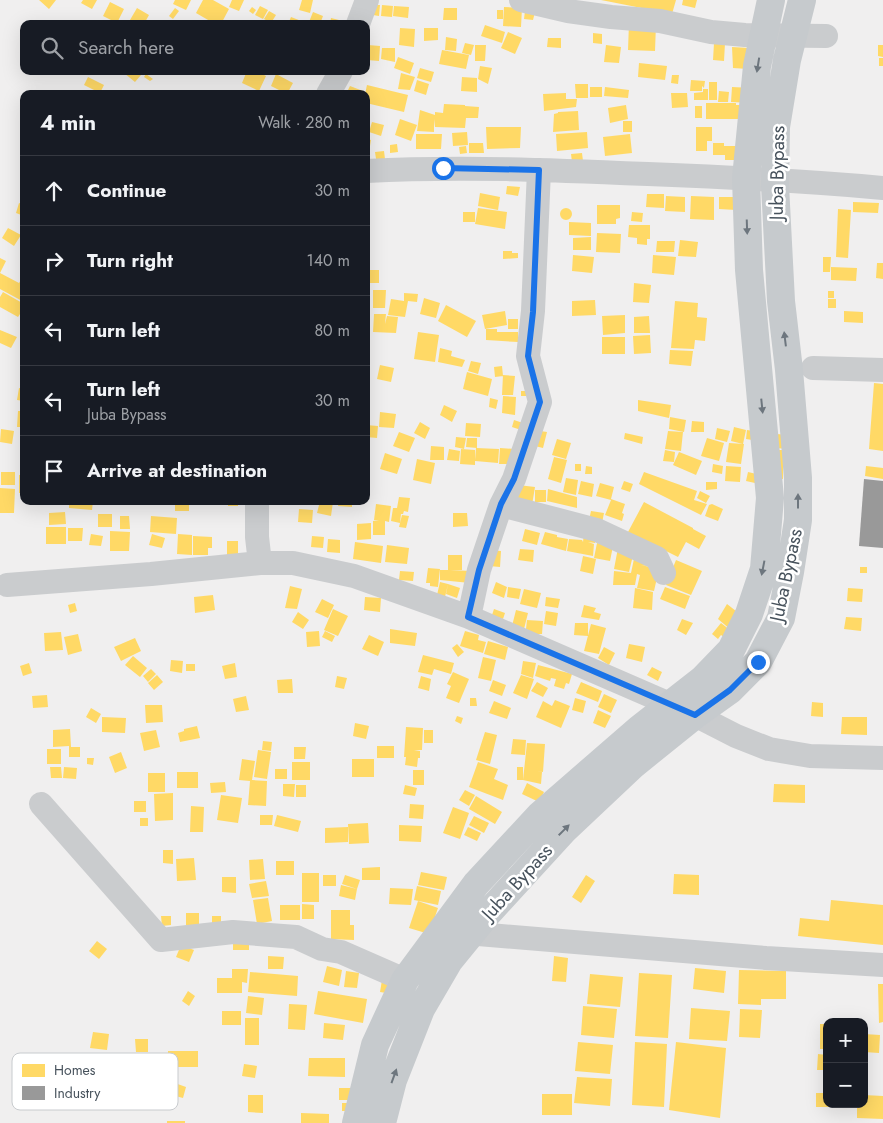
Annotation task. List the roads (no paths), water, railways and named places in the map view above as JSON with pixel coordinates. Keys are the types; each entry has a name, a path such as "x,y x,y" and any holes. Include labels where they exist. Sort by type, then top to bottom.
{"main road":[{"name":"Juba Bypass","path":"356,1123 376,1045 405,980 476,884 540,815 639,729 703,679 731,650 748,614 764,569 770,498 749,270 746,178 758,66 771,0"},
{"name":"Juba Bypass","path":"382,1123 393,1080 421,1009 449,961 489,912 564,830 633,766 695,715 730,690 758,662 781,618 798,520 798,478 781,301 774,184 776,127 787,60 802,0"}],"street":[{"path":"360,20 367,0"},
{"path":"520,0 568,11 660,21 711,32 745,35 826,36"},
{"path":"330,90 339,75"},
{"path":"370,171 420,168 539,170 804,181 883,188"},
{"path":"468,617 479,570 501,504 514,479 540,402 528,356 533,312 539,170"},
{"path":"813,368 883,370"},
{"path":"501,504 597,530 657,558 664,573"},
{"path":"257,505 257,536 260,563"},
{"path":"7,584 152,574 260,563 293,563 354,576 468,617 769,749 810,756 883,758"},
{"path":"41,804 161,940 233,932 296,937 322,949 341,952 405,980"},
{"path":"478,934 766,958 883,965"}]}
